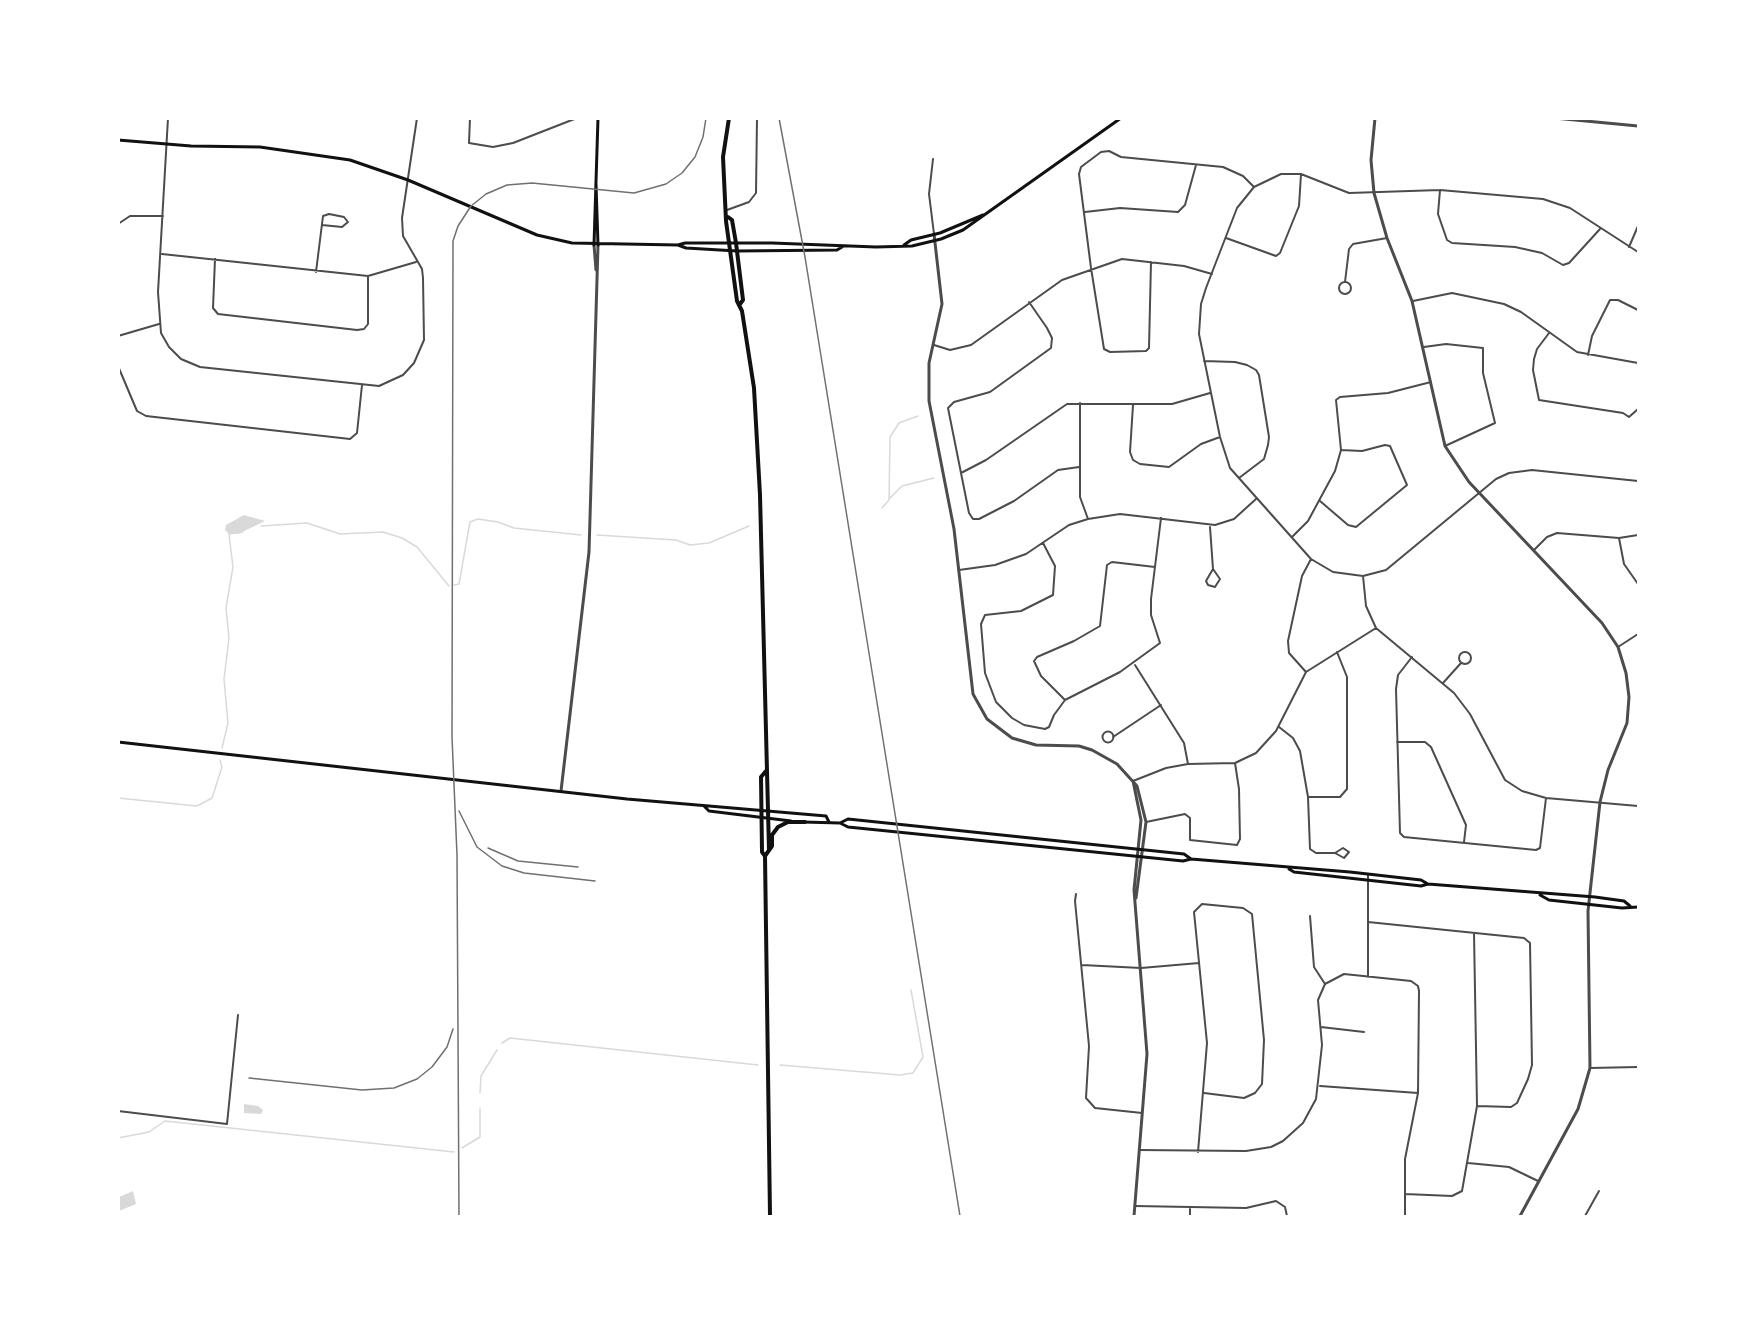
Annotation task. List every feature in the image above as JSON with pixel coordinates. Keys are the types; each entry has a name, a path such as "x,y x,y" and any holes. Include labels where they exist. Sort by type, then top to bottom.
{"main road":[{"path":"596,245 598,118"},
{"path":"729,118 723,157 729,243 737,301 741,304"},
{"path":"904,245 910,240 934,234 983,215 1121,118"},
{"path":"118,140 167,145 237,146 328,155 373,167 408,180 537,235 561,242 596,245 837,244 842,247"},
{"path":"678,245 686,248 737,251 837,250 842,247 904,245 935,240 963,230 983,215"},
{"path":"728,217 732,220 736,243 743,300 741,304 754,388 759,482 769,850"},
{"path":"118,742 704,806 709,804 826,816 829,822"},
{"path":"766,771 761,777 761,818 762,852 765,856 770,1216"},
{"path":"704,806 708,811 769,819 840,823 848,827 1140,857 1288,869 1294,872 1421,886 1428,884 1539,894 1548,892 1624,900 1630,906"},
{"path":"840,823 848,819 1184,854 1191,860"},
{"path":"765,856 769,850 773,833 780,825 805,822"},
{"path":"1288,869 1294,867 1368,873 1421,880 1428,884"},
{"path":"1539,894 1549,900 1623,908 1638,907"}],"street":[{"path":"168,118 160,333 181,359 200,367 362,386 378,386 396,379 414,363 424,340 423,278 418,262 403,236 402,218 417,118"},
{"path":"470,118 468,139 473,146 503,146 577,118"},
{"path":"727,210 749,202 756,193 756,118"},
{"path":"1375,118 1371,160 1374,193 1387,238 1412,301 1445,446 1454,463 1479,494 1602,623 1618,646 1626,673 1629,709 1623,738 1608,770 1600,802 1588,904 1590,1068 1578,1108 1520,1216"},
{"path":"1554,118 1638,126"},
{"path":"1150,261 1149,348 1146,351 1110,352 1104,349 1079,171 1101,152 1109,151 1121,157 1233,170 1254,187"},
{"path":"933,159 929,194 942,304 928,381 929,400 952,514 971,686 976,702 987,719 1001,731 1023,742 1092,750 1117,764 1133,781 1141,796 1146,822 1136,898 1147,1054 1134,1216"},
{"path":"1084,212 1120,208 1178,212 1185,205 1196,165"},
{"path":"1638,252 1570,208 1543,199 1440,190 1406,189 1349,193 1301,174 1281,174 1254,187 1237,208 1201,304 1199,334 1224,457 1238,478 1311,559 1334,572 1363,576 1393,565 1496,479 1516,471 1638,481"},
{"path":"1226,238 1276,256 1280,253 1299,206 1301,174"},
{"path":"1440,190 1437,214 1447,240 1452,243 1515,247 1542,254 1563,265 1569,263 1600,229"},
{"path":"316,272 322,225 323,218 327,214 344,217 348,222 342,227 322,225"},
{"path":"118,224 130,216 163,216"},
{"path":"1629,247 1638,226"},
{"path":"1345,282 1352,288 1346,294 1339,288 1345,282 1349,249 1353,244 1387,238"},
{"path":"561,791 589,552 596,245"},
{"path":"162,254 368,276 418,262"},
{"path":"934,345 950,350 971,345 1062,280 1122,259 1150,261 1212,274"},
{"path":"215,260 213,309 218,314 357,330 364,329 368,324 368,276"},
{"path":"1412,301 1452,293 1489,300 1521,312 1563,344 1588,355 1638,363"},
{"path":"1588,355 1592,336 1610,300 1618,300 1638,310"},
{"path":"1029,302 1052,338 1051,348 990,392 949,405 948,412 969,513 975,520 1014,501 1058,470 1079,467"},
{"path":"118,336 159,324"},
{"path":"1549,333 1537,349 1534,359 1533,370 1539,400 1623,413 1629,417 1638,409"},
{"path":"1424,347 1446,344 1483,348 1483,373 1495,423 1445,446"},
{"path":"1204,362 1247,364 1259,375 1269,437 1268,445 1264,459 1238,478"},
{"path":"118,366 137,411 146,416 350,439 357,433 362,386"},
{"path":"1291,538 1308,521 1335,471 1341,450 1335,405 1340,398 1388,393 1431,382"},
{"path":"961,473 986,460 1056,409 1080,402 1133,405 1172,404 1210,393"},
{"path":"1080,402 1080,497 1088,519"},
{"path":"1133,405 1130,452 1133,460 1140,464 1169,467 1179,462 1200,444 1220,437"},
{"path":"1320,501 1348,525 1356,527 1407,485 1390,446 1384,445 1362,452 1341,450"},
{"path":"959,570 1003,563 1026,555 1069,525 1088,519 1120,514 1209,525 1228,523 1256,499"},
{"path":"1043,543 1055,566 1053,594 1021,610 982,618 985,673 996,702 1003,711 1024,725 1048,728 1054,714 1065,700 1134,664 1160,643 1151,615 1161,518"},
{"path":"1209,525 1213,569 1220,581 1212,587 1206,581 1213,569"},
{"path":"1533,550 1547,537 1557,532 1620,538 1638,535"},
{"path":"1620,538 1624,564 1638,584"},
{"path":"1305,672 1289,653 1288,641 1302,576 1311,559"},
{"path":"1065,700 1041,676 1034,661 1037,657 1074,641 1100,626 1107,565 1112,562 1155,567"},
{"path":"1363,576 1366,606 1376,628 1443,683 1470,714 1505,780 1522,791 1546,798 1638,806"},
{"path":"1133,781 1157,770 1188,764 1235,763 1256,753 1279,727 1305,672 1376,628"},
{"path":"1618,646 1638,634"},
{"path":"1308,797 1340,797 1347,789 1347,677 1337,652"},
{"path":"1443,683 1461,663 1470,662 1470,653 1461,654 1461,663"},
{"path":"1412,657 1398,675 1396,689 1400,833 1404,837 1536,850 1540,848 1546,798"},
{"path":"1134,664 1184,743 1188,764"},
{"path":"1113,736 1161,705"},
{"path":"1279,727 1293,738 1298,746 1308,797 1310,849 1316,853 1335,853"},
{"path":"1397,742 1425,742 1431,747 1466,825 1464,842"},
{"path":"1146,822 1185,814 1190,818 1190,840 1237,845 1240,839 1239,789 1235,763"},
{"path":"1133,781 1141,820 1141,850"},
{"path":"1368,873 1368,977"},
{"path":"1076,894 1089,1046 1086,1098 1095,1108 1142,1113"},
{"path":"1198,1152 1207,1037 1194,912 1198,904 1249,910 1254,918 1264,1040 1262,1084 1254,1093 1244,1098 1203,1093"},
{"path":"1310,916 1314,967 1324,984"},
{"path":"1368,922 1524,938 1532,947 1532,1065 1528,1079 1516,1103 1511,1107 1477,1106"},
{"path":"1405,1194 1452,1196 1460,1194 1468,1163 1477,1106 1474,932"},
{"path":"1082,965 1140,968 1199,963"},
{"path":"1139,1150 1198,1152 1257,1150 1282,1141 1303,1123 1311,1112 1319,1086 1321,1027 1318,1000 1324,984 1344,974 1411,981 1418,986 1418,1093 1405,1159 1405,1216"},
{"path":"118,1112 227,1124 238,1016"},
{"path":"1321,1027 1364,1032"},
{"path":"1590,1068 1638,1067"},
{"path":"1319,1086 1418,1093"},
{"path":"1468,1163 1509,1167 1538,1181"},
{"path":"1585,1216 1599,1191"},
{"path":"1135,1206 1190,1209 1246,1208 1276,1201 1285,1207 1287,1216"},
{"path":"1190,1209 1190,1216"}],"shaded area":[{"path":"244,515 265,521 238,534 229,534 225,530 226,525"},
{"path":"244,1104 258,1106 263,1110 261,1114 244,1113"},
{"path":"133,1191 136,1204 119,1211 119,1197"}],"waterway":[{"path":"882,508 889,500 890,437 899,423 918,416"},
{"path":"890,498 902,486 934,478"},
{"path":"454,585 459,584 470,522 478,519 498,522 514,528 581,535"},
{"path":"261,526 307,523 340,534 383,532 402,538 417,547 449,586"},
{"path":"597,535 676,540 690,545 709,543 749,526"},
{"path":"222,748 228,723 224,679 229,638 226,608 233,567 229,534 243,532"},
{"path":"118,798 197,806 212,798 222,767 220,760"},
{"path":"780,1065 900,1075 913,1073 923,1057 911,990"},
{"path":"502,1043 510,1038 758,1065"},
{"path":"480,1093 481,1076 497,1050"},
{"path":"462,1148 480,1137 480,1108"},
{"path":"118,1138 149,1132 165,1121 454,1152"}],"railway":[{"path":"459,1216 457,855 452,737 453,241 458,226 471,206 486,194 507,185 532,183 634,193 666,184 682,173 695,157 703,137 706,118"},
{"path":"779,118 805,257 960,1216"},
{"path":"459,811 477,847 502,866 524,873 595,881"},
{"path":"488,848 518,861 578,867"},
{"path":"249,1078 362,1090 394,1088 417,1079 432,1067 447,1047 453,1029"}]}
